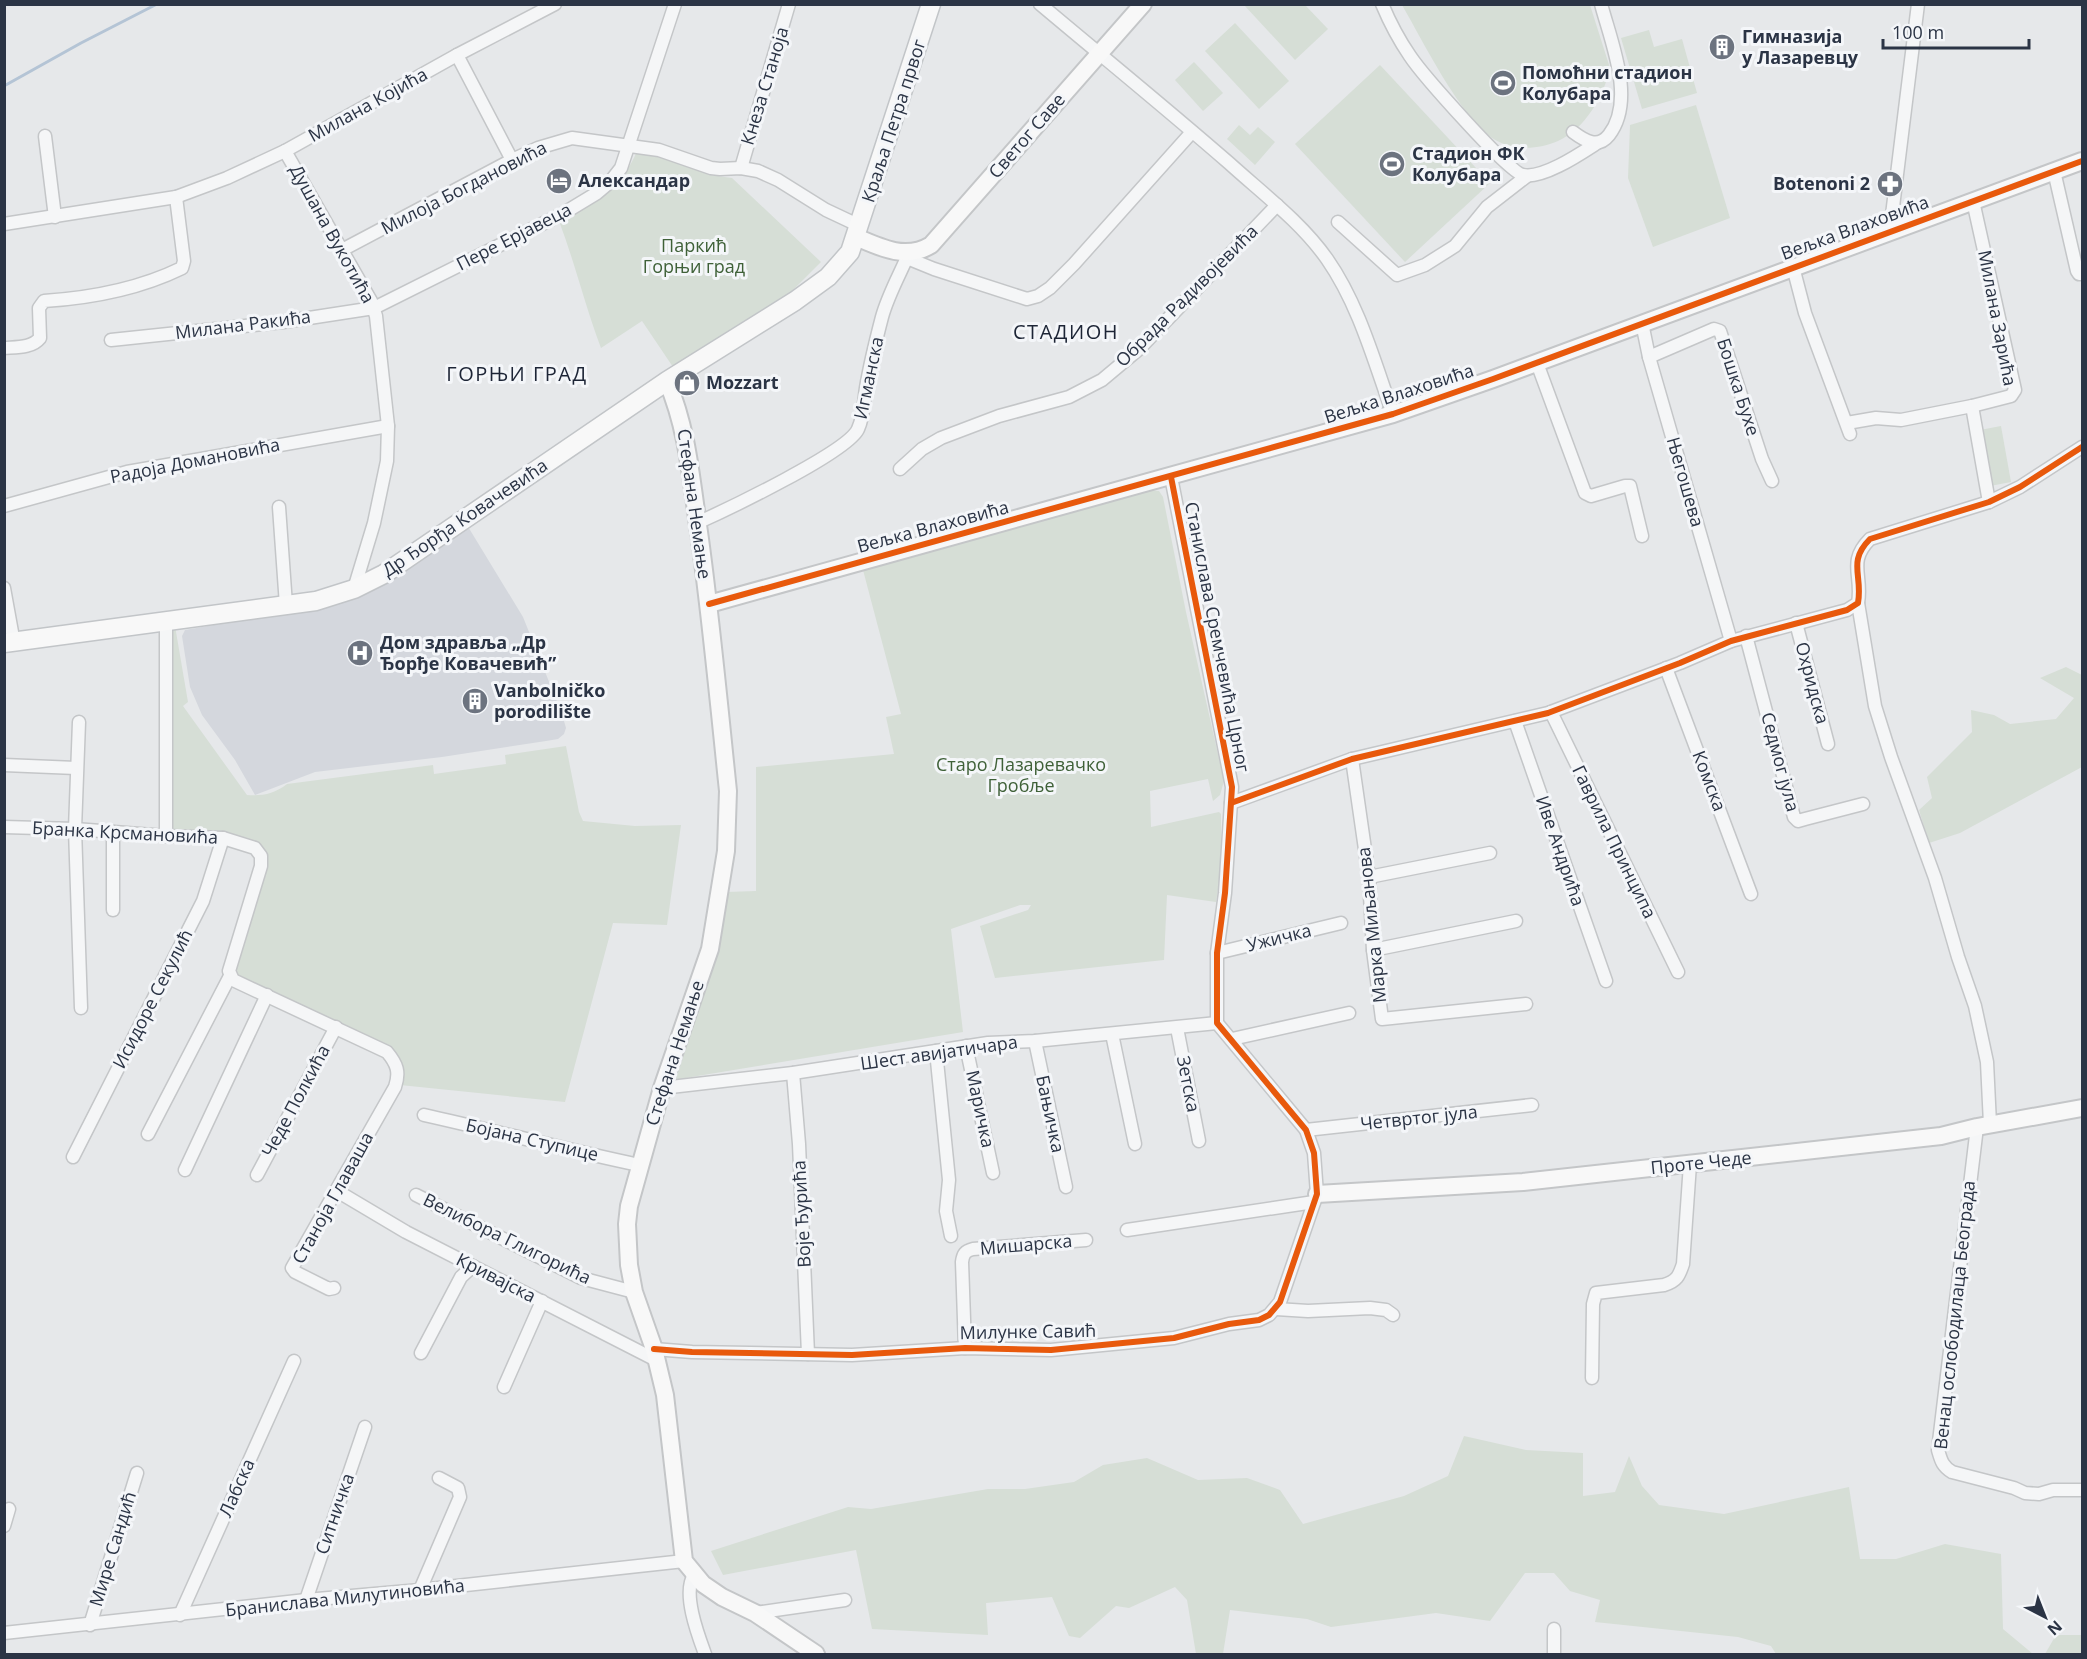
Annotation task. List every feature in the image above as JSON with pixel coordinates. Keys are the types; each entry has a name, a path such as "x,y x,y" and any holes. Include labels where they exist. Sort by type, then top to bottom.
{"main road":[{"name":"Краља Петра првог","path":"858,231 931,4"},
{"name":"Др Ђорђа Ковачевића","path":"9,643 316,601 354,589 384,574 667,381 828,278 844,261 858,231"}],"street":[{"name":"Милана Којића","path":"4,224 176,197 227,178 285,151 555,4"},
{"name":"Пере Ерјавеца","path":"374,308 564,213 597,194 610,183 621,168 675,4"},
{"name":"Кнеза Станоја","path":"741,168 789,4"},
{"path":"1040,4 1277,205 1326,257 1344,285 1355,309 1393,414"},
{"name":"Светог Саве","path":"906,254 922,250 940,237 1143,4"},
{"path":"1382,4 1396,34 1412,59 1500,158 1518,175 1527,176"},
{"path":"1338,222 1397,275 1425,265 1455,246 1487,207 1527,176 1568,161 1602,140 1616,125 1622,96 1620,76 1601,4"},
{"path":"1890,231 1918,4"},
{"path":"458,55 513,160"},
{"path":"858,231 896,246 906,254 1027,298 1038,296 1050,288 1074,264 1192,132"},
{"path":"1573,132 1586,142 1602,140"},
{"path":"45,136 56,217"},
{"name":"Милоја Богдановића","path":"342,250 513,160 538,148 572,138 659,150 711,168 741,168 769,175 858,231"},
{"name":"Душана Вукотића","path":"285,151 374,308 376,316 388,426 387,461 374,523 354,589"},
{"name":"Вељка Влаховића","path":"709,604 1393,414 2082,161"},
{"path":"2054,171 2077,271 2082,274"},
{"path":"4,348 33,345 38,342 40,338 39,308 44,301 78,299 122,290 182,268 184,261 176,197"},
{"name":"Милана Зарића","path":"1972,406 2011,396 2015,390 1973,201"},
{"name":"Обрада Радивојевића","path":"900,470 922,449 941,438 999,416 1069,397 1102,380 1139,349 1277,205"},
{"name":"Игманска","path":"697,523 751,498 825,457 852,439 862,416 883,315 906,254"},
{"path":"1793,267 1805,313 1849,429 1876,418 1901,420 1972,406 1989,502"},
{"name":"Милана Ракића","path":"111,340 283,322 374,308"},
{"name":"Његошева","path":"1642,323 1649,357 1731,641"},
{"name":"Бошка Бухе","path":"1649,357 1714,329 1720,331 1762,459 1772,481"},
{"path":"1537,363 1585,494 1592,496 1630,486 1642,536"},
{"name":"Стефана Немање","path":"667,381 685,436 709,604 728,791 726,851 710,949 662,1088 639,1165 627,1224 633,1292 656,1355 665,1395 689,1568"},
{"name":"Радоја Домановића","path":"4,506 127,472 388,426"},
{"path":"1984,1125 1987,1062 1975,1006 1935,878 1878,716 1858,603 1860,594 1857,559 1860,550 1870,539 1989,502 2020,487 2082,447"},
{"name":"Станислава Сремчевића Црног","path":"1171,477 1232,787 1225,893 1217,953 1217,1023"},
{"path":"279,507 286,605"},
{"path":"4,588 9,643"},
{"name":"Станислава Сремчевића Црног","path":"1231,802 1352,759 1551,712 1731,641 1847,610 1858,603"},
{"path":"166,622 166,836"},
{"name":"Охридска","path":"1796,623 1828,744"},
{"name":"Седмог јула","path":"1746,636 1794,817 1798,820 1805,819 1863,804"},
{"name":"Комска","path":"1666,668 1751,894"},
{"name":"Гаврила Принципа","path":"1551,712 1678,972"},
{"name":"Иве Андрића","path":"1515,721 1606,981"},
{"path":"79,722 75,829 81,1008"},
{"name":"Марка Миљанова","path":"1352,759 1369,877 1373,950 1382,1019 1526,1004"},
{"path":"4,765 76,768"},
{"name":"Бранка Крсмановића","path":"4,827 223,838 255,848 261,856 261,866 229,971 230,976"},
{"path":"113,832 113,910"},
{"name":"Исидоре Секулић","path":"73,1157 203,901 223,838"},
{"path":"1369,877 1490,853"},
{"path":"1373,950 1516,921"},
{"name":"Ужичка","path":"1217,953 1341,923"},
{"path":"148,1134 230,976 233,980 336,1027"},
{"path":"185,1170 267,995"},
{"path":"1232,1039 1349,1013"},
{"path":"1217,1023 1306,1130 1314,1153 1316,1198 1276,1309 1308,1311 1370,1308 1386,1310 1393,1315"},
{"name":"Шест авијатичара","path":"662,1088 793,1073 966,1046 1217,1023"},
{"name":"Станоја Главаша","path":"334,1288 329,1289 295,1272 292,1268 395,1087 398,1072 396,1062 387,1052 336,1027"},
{"name":"Чеде Полкића","path":"257,1175 336,1027"},
{"name":"Зетска","path":"1177,1028 1199,1141"},
{"path":"1112,1034 1135,1144"},
{"name":"Бањичка","path":"1035,1041 1066,1187"},
{"name":"Маричка","path":"966,1046 993,1173"},
{"path":"936,1051 949,1180 946,1211 951,1236"},
{"name":"Воје Ђурића","path":"793,1073 799,1144 808,1354"},
{"name":"Четвртог јула","path":"1306,1130 1532,1105"},
{"name":"Проте Чеде","path":"1316,1198 1523,1182 1941,1136 1984,1125 2082,1108"},
{"name":"Бојана Ступице","path":"424,1115 514,1134 570,1150 639,1165"},
{"name":"Венац ослободилаца Београда","path":"1984,1125 1938,1450 1944,1467 1952,1472 2025,1493 2082,1490"},
{"path":"1592,1378 1593,1304 1596,1293 1664,1285 1679,1277 1683,1264 1690,1164"},
{"name":"Кривајска","path":"337,1191 406,1232 542,1301 656,1355"},
{"name":"Велибора Глигорића","path":"416,1195 580,1278 633,1292"},
{"path":"1127,1230 1316,1198"},
{"name":"Мишарска","path":"965,1348 962,1262 966,1251 1086,1240"},
{"path":"421,1353 461,1277 473,1266"},
{"path":"504,1388 542,1301"},
{"name":"Милунке Савић","path":"656,1355 692,1352 876,1355 965,1348 1051,1350 1174,1338 1230,1324 1259,1320 1276,1309"},
{"name":"Лабска","path":"180,1615 294,1361"},
{"name":"Ситничка","path":"306,1600 365,1427"},
{"name":"Мире Сандић","path":"90,1625 137,1473"},
{"path":"420,1590 460,1497 458,1488 439,1478"},
{"path":"4,1526 9,1509"},
{"path":"689,1568 703,1584 722,1597 755,1613 816,1654"},
{"path":"689,1568 690,1596 698,1635 705,1654"},
{"name":"Бранислава Милутиновића","path":"4,1633 306,1600 689,1568"},
{"path":"755,1613 845,1600"},
{"path":"1554,1629 1554,1654"}],"shaded area":[{"name":"Дом здравља „Др Ђорђе Ковачевић”","path":"467,525 523,617 562,714 566,728 564,734 558,739 442,757 315,772 255,795 235,760 202,715 190,687 182,636 185,630 299,610"}],"green space":[{"path":"1244,5 1305,5 1328,29 1295,60"},
{"path":"1402,5 1590,5 1610,68 1603,90 1585,120 1568,136 1558,141 1525,148 1499,142 1467,113 1431,57"},
{"path":"1235,23 1289,81 1259,109 1205,51"},
{"path":"1649,30 1654,47 1682,39 1697,93 1642,109 1621,38"},
{"path":"1194,62 1223,93 1203,111 1175,80"},
{"name":"Стадион ФК Колубара","path":"1380,65 1490,183 1405,262 1295,144"},
{"path":"1696,105 1730,218 1653,247 1628,178 1630,125"},
{"path":"1239,125 1250,135 1258,127 1275,142 1255,165 1227,139"},
{"name":"Паркић Горњи град","path":"637,151 671,160 710,175 732,178 821,262 790,293 673,367 642,321 601,348 559,221 614,185 631,164"},
{"path":"2001,426 2011,482 1990,486 1980,430"},
{"name":"Старо Лазаревачко Гробље","path":"1148,490 1159,491 1163,497 1224,781 1220,795 1213,801 1208,779 1150,791 1151,827 1219,812 1221,814 1221,870 1216,902 1167,895 1164,960 995,978 980,926 1028,910 1031,905 1020,905 951,929 963,1032 667,1081 726,892 756,891 756,767 894,754 886,717 901,714 863,570"},
{"path":"170,626 175,626 188,702 183,706 247,795 268,794 287,784 433,765 434,774 506,764 505,755 566,746 579,812 583,821 635,826 681,825 667,925 613,923 565,1102 400,1085 402,1066 392,1049 238,978 235,973 266,854 260,846 171,833"},
{"path":"2066,667 2082,675 2082,767 1960,833 1929,843 1919,810 1932,798 1927,777 1972,732 1971,710 1994,715 2010,724 2056,719 2074,698 2040,678"},
{"path":"1464,1436 1526,1450 1583,1453 1583,1496 1615,1492 1629,1456 1642,1486 1659,1505 1724,1514 1849,1487 1860,1559 1896,1559 1945,1544 2001,1554 2003,1629 2033,1654 1776,1654 1771,1646 1738,1637 1595,1622 1600,1600 1570,1591 1554,1573 1525,1573 1490,1621 1436,1613 1331,1627 1307,1619 1230,1610 1223,1654 1196,1654 1187,1600 1175,1587 1129,1608 1116,1606 1080,1638 1069,1636 1052,1597 986,1603 988,1635 872,1629 856,1550 723,1575 711,1551 848,1507 871,1509 988,1489 1025,1489 1074,1482 1103,1465 1147,1458 1198,1480 1247,1478 1280,1490 1303,1524 1404,1496 1448,1476"},
{"path":"2056,1635 2082,1635 2082,1654 2045,1654"}],"waterway":[{"path":"4,86 157,4"}],"cycle path":[{"path":"709,604 1393,414 2082,161"},
{"path":"1231,803 1352,759 1548,713 1680,663 1731,641 1847,610 1858,603 1857,562 1863,547 1870,539 1989,502 2020,487 2082,447"},
{"path":"654,1349 692,1352 852,1355 965,1348 1051,1350 1174,1338 1229,1324 1259,1320 1269,1315 1280,1302 1317,1194 1314,1153 1306,1130 1217,1023 1217,953 1225,893 1232,787 1171,477"}],"place":[{"name":"Гимназија у Лазаревцу","path":"1722,47"},
{"name":"Помоћни стадион Колубара","path":"1503,83"},
{"name":"Стадион ФК Колубара","path":"1392,164"},
{"name":"Александар","path":"559,181"},
{"name":"Botenoni 2","path":"1890,184"},
{"name":"Mozzart","path":"687,383"},
{"name":"Дом здравља „Др Ђорђе Ковачевић”","path":"360,653"},
{"name":"Vanbolničko porodilište","path":"475,701"}],"district":[{"name":"СТАДИОН","path":"1066,332"},
{"name":"ГОРЊИ ГРАД","path":"517,374"}]}
